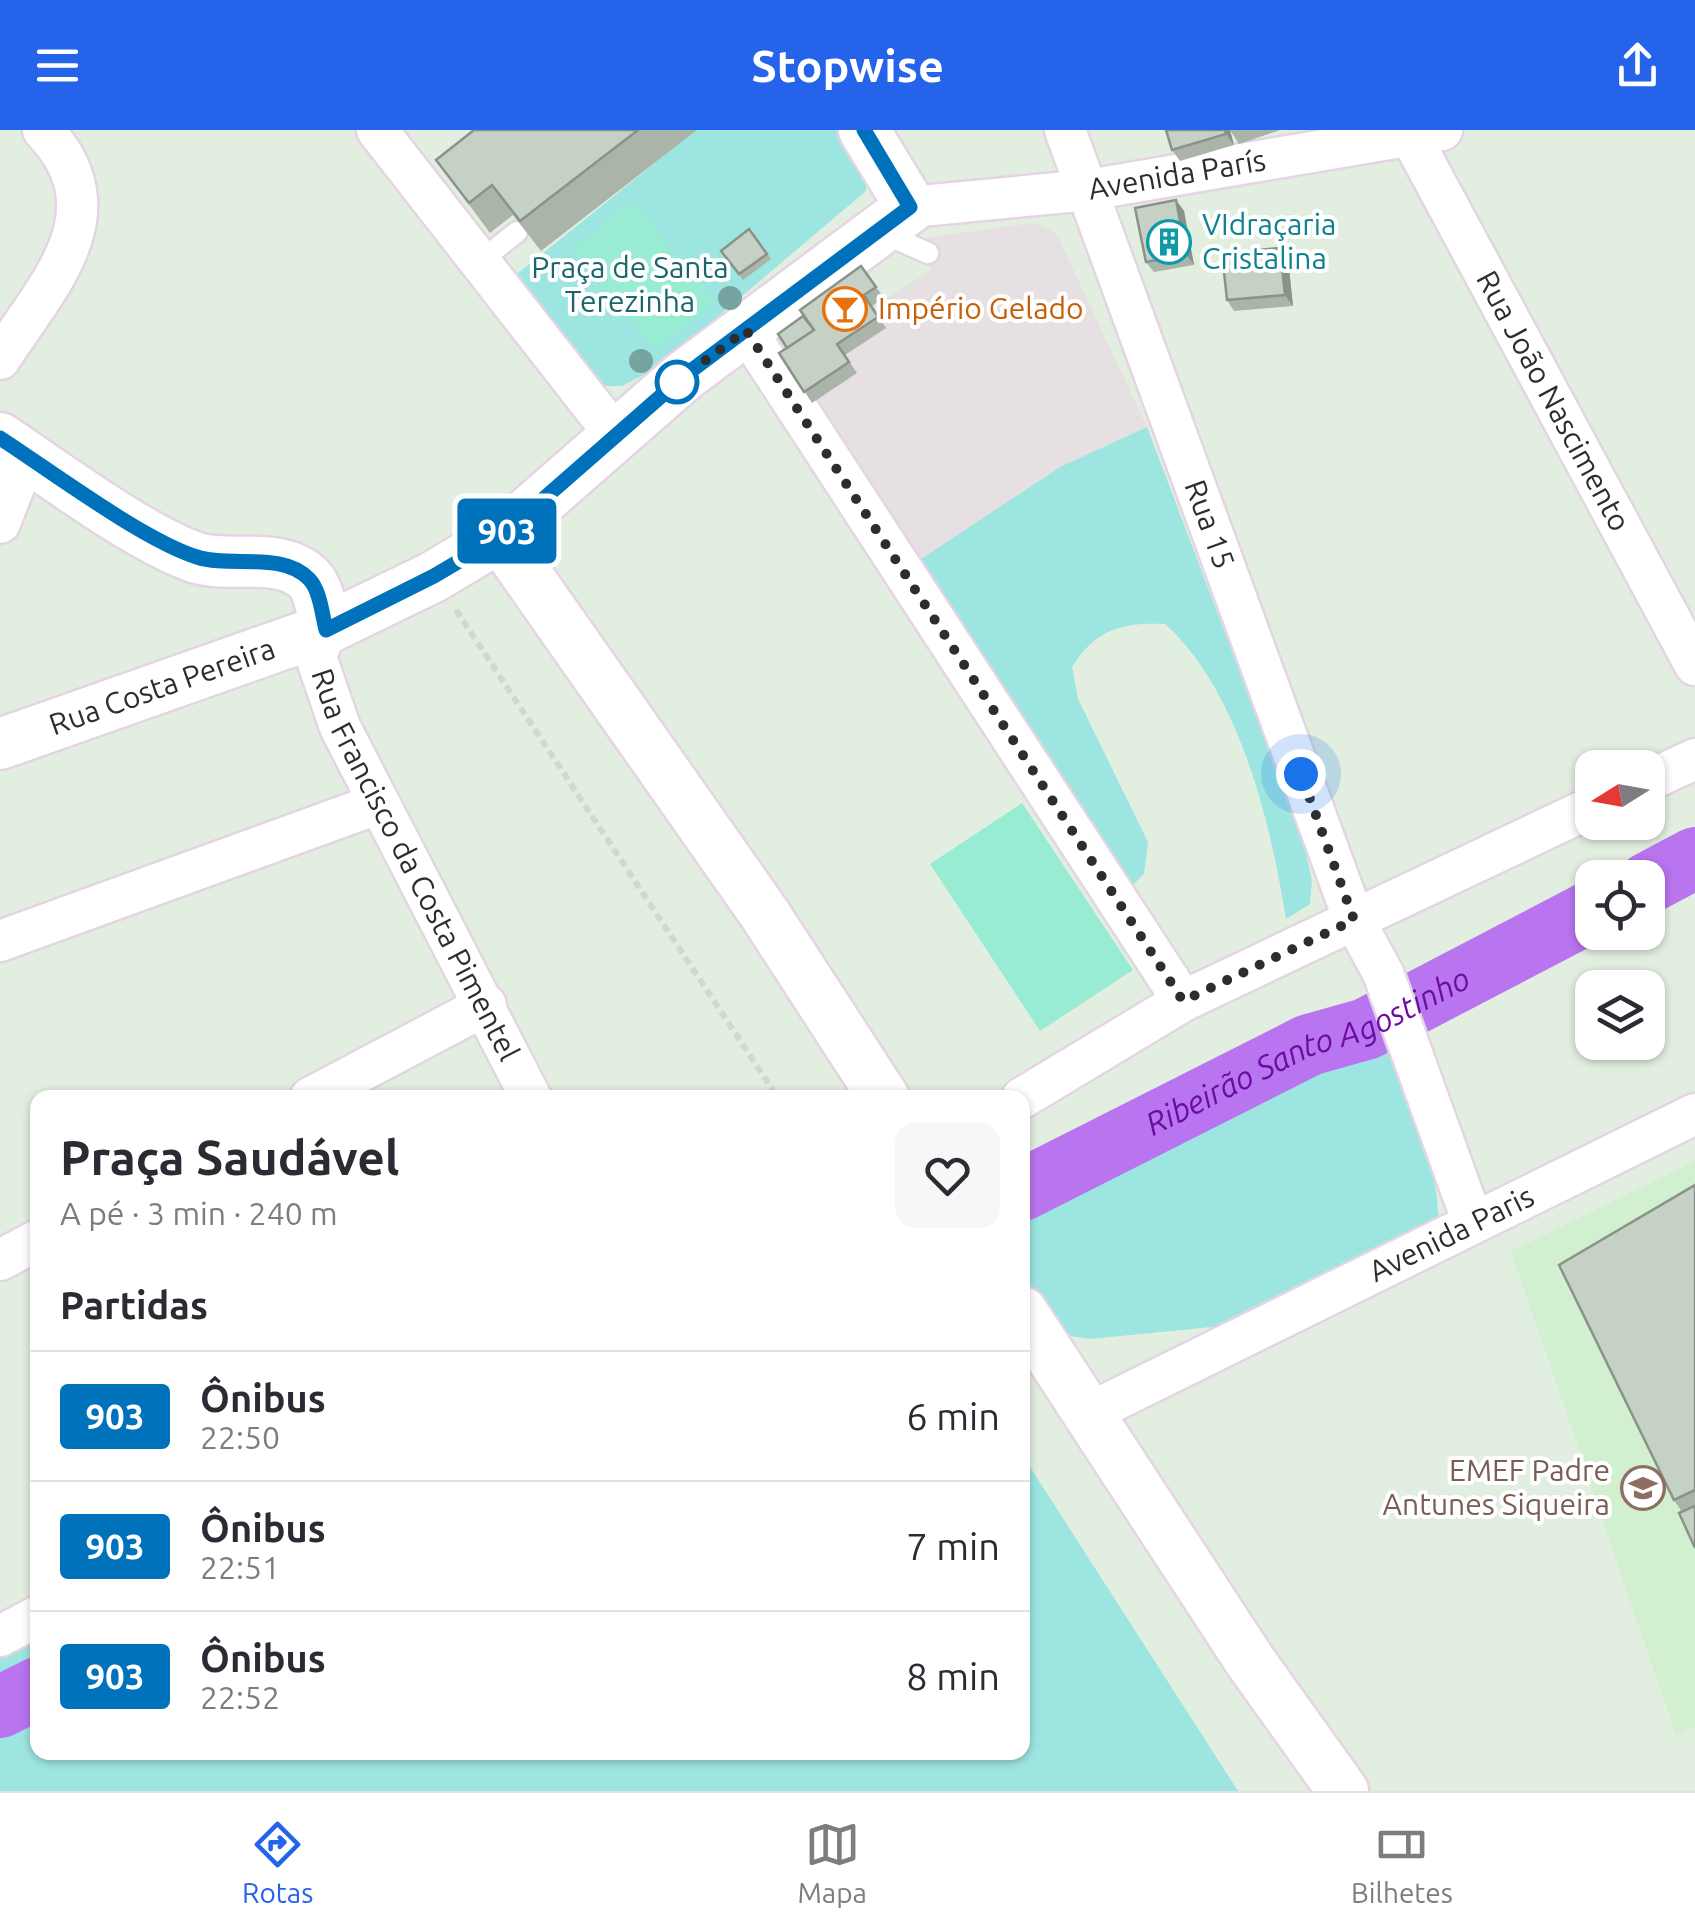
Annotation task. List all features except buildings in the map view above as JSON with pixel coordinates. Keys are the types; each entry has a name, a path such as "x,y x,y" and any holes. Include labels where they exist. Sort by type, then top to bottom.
{"street":[{"path":"0,359 68,251 78,226 75,174 42,130"},
{"path":"377,130 616,436"},
{"path":"864,130 894,219 746,330 500,537 764,913 879,1090"},
{"name":"Rua 15","path":"1065,130 1354,920 1384,973 1473,1223"},
{"name":"Avenida París","path":"894,219 1426,134"},
{"name":"Rua João Nascimento","path":"1426,134 1695,665"},
{"path":"746,330 1183,1001"},
{"path":"0,523 17,478 1,438"},
{"path":"1,438 154,536 198,558 274,564 297,570 313,586 326,630"},
{"name":"Rua Costa Pereira","path":"0,744 326,630 434,576 500,537"},
{"name":"Rua Francisco da Costa Pimentel","path":"326,630 316,657 321,682 377,804 527,1090"},
{"path":"1665,773 1695,759"},
{"path":"0,941 377,804"},
{"path":"1030,1093 1183,1001 1575,815"},
{"path":"325,1090 486,1006"},
{"name":"Avenida Paris","path":"1091,1412 1695,1114"},
{"path":"0,1260 30,1244"},
{"path":"1030,1324 1250,1661 1343,1791"},
{"path":"0,1636 30,1620"}],"lane":[{"path":"894,219 928,253"},
{"path":"480,262 516,232"}],"path":[{"path":"434,576 773,1090"}],"shaded area":[{"path":"1033,223 1052,230 1059,239 1147,427 1060,467 920,560 812,403 872,307 930,271 925,238"},
{"name":"EMEF Padre Antunes Siqueira","path":"1695,1161 1695,1726 1676,1735 1511,1251"}],"green space":[{"name":"Praça de Santa Terezinha","path":"696,130 841,130 866,169 866,191 657,368 622,386 593,386 507,282"},
{"path":"632,200 714,302 657,349 572,250"},
{"path":"1147,427 1302,836 1312,881 1310,904 1286,919 1261,801 1232,721 1191,652 1165,624 1111,631 1091,644 1072,667 1078,699 1148,842 1144,874 1117,900 903,571 1060,467"},
{"path":"1022,803 1133,970 1040,1031 930,864"},
{"path":"1379,1020 1401,1067 1433,1171 1439,1222 1232,1325 1090,1339 1058,1334 1030,1293 1030,1186 1309,1045 1366,1029"},
{"path":"1030,1467 1238,1791 0,1791 0,1650 30,1633 30,1760 1030,1760"}],"waterway":[{"name":"Ribeirão Santo Agostinho","path":"1665,874 1695,858"},
{"name":"Ribeirão Santo Agostinho","path":"1030,1186 1309,1045 1366,1029 1575,920"},
{"name":"Ribeirão Santo Agostinho","path":"0,1707 30,1692"}],"bus line":[{"name":"903","path":"0,438 154,536 198,558 274,564 297,570 313,586 326,630 434,576 500,537 684,376 910,207 864,130"}],"place":[{"name":"VIdraçaria Cristalina","path":"1169,242"},
{"name":"Império Gelado","path":"845,309"},
{"name":"EMEF Padre Antunes Siqueira","path":"1643,1488"}],"route":[{"path":"677,382 746,330 1183,1001 1354,920 1301,774"}]}
